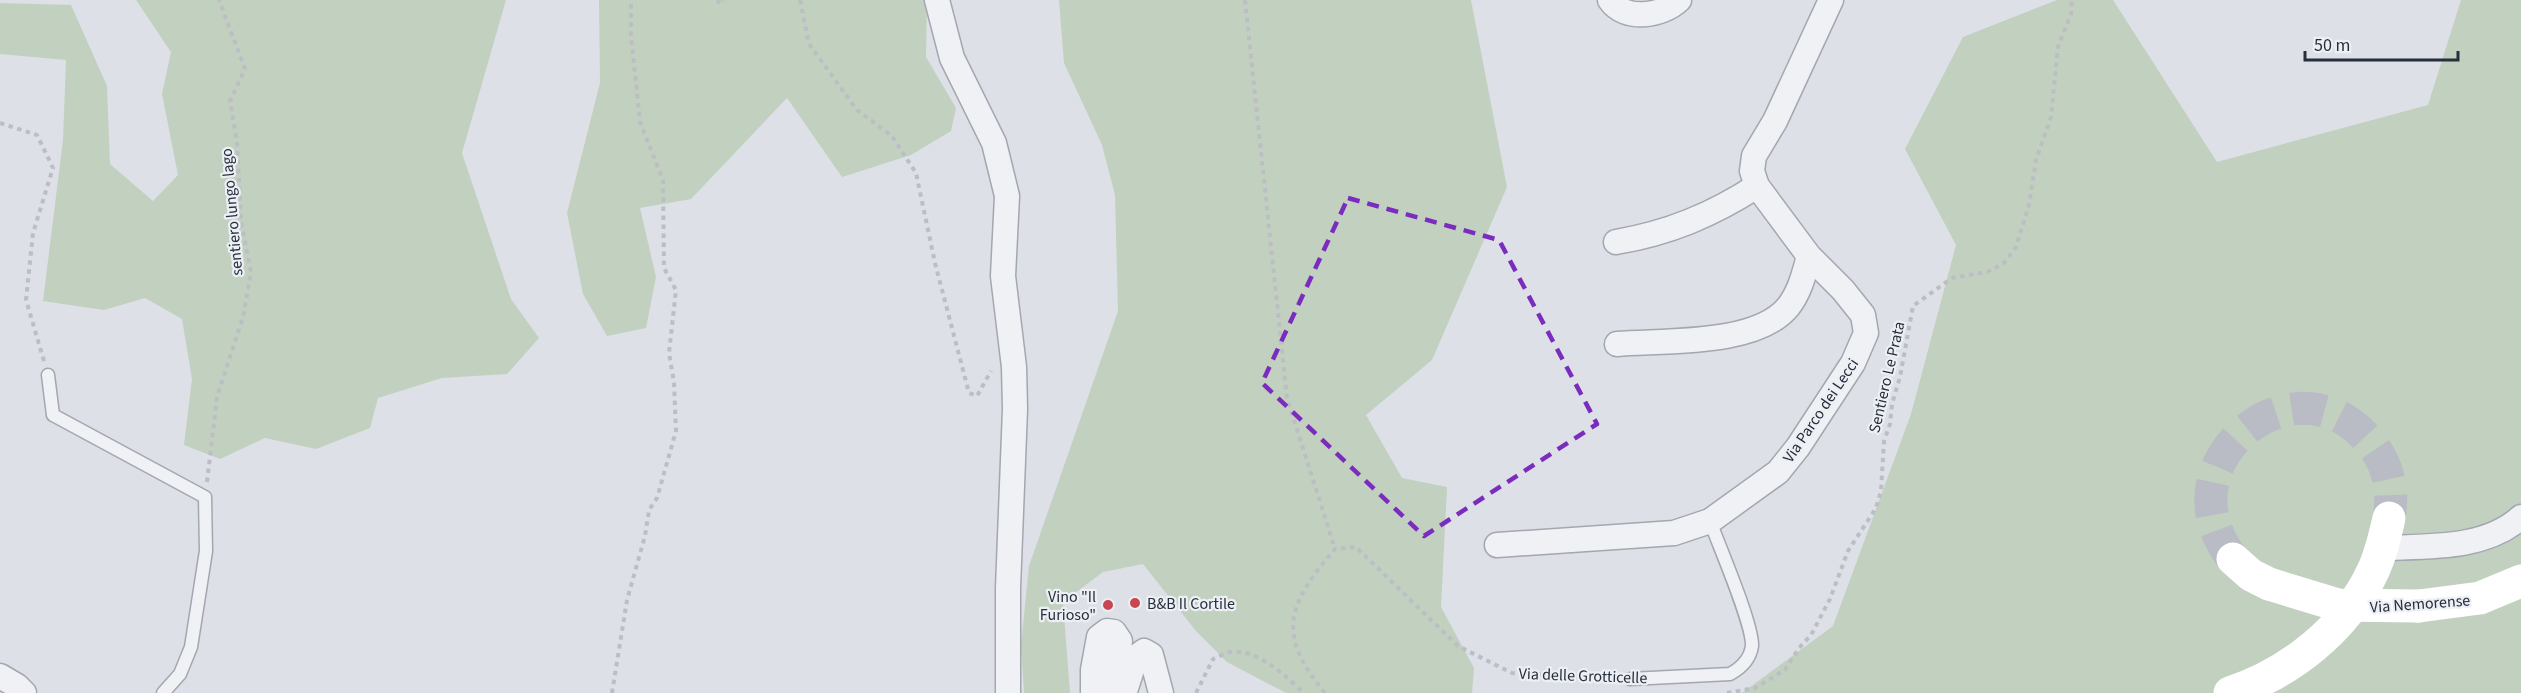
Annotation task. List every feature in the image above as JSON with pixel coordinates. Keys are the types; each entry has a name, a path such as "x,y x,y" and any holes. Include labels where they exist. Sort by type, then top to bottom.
{"main road":[{"name":"Via Nemorense","path":"2230,693 2275,673 2322,638 2364,589 2386,533"},
{"name":"Via Nemorense","path":"2238,564 2269,584 2338,605 2419,606 2480,598 2521,581"}],"street":[{"path":"937,0 948,46 988,128 1006,188 1008,223 1002,265 1014,368 1008,588 1008,693"},
{"path":"1610,0 1615,7 1635,15 1669,10 1679,0"},
{"path":"1616,242 1679,228 1715,211 1757,186 1752,171 1754,156 1775,121 1831,0"},
{"name":"Via Parco dei Lecci","path":"1497,544 1674,533 1710,521 1778,471 1798,447 1847,372 1864,340 1865,321 1860,309 1809,256 1757,186"},
{"path":"1617,344 1723,336 1767,324 1783,312 1795,297 1809,256"},
{"path":"2386,533 2469,541 2496,533 2521,517"},
{"path":"1093,693 1093,670 1099,637 1107,631 1114,632 1120,641 1112,681 1115,690 1120,693 1125,691 1136,657 1144,651 1151,655 1161,693"},
{"path":"0,676 24,693"}],"lane":[{"path":"48,375 53,415 205,497 206,552 191,647 180,674 164,693"},
{"name":"Via delle Grotticelle","path":"1630,679 1730,674 1739,670 1750,654 1752,644 1748,624 1710,521"}],"path":[{"name":"sentiero lungo lago","path":"205,497 217,397 243,316 251,272 241,221 237,142 230,101 245,69 219,0"},
{"path":"612,693 627,600 645,536 649,510 657,498 676,431 674,382 669,353 676,290 664,268 663,180 640,122 631,34 631,0"},
{"path":"717,0 721,4 723,0"},
{"path":"800,0 809,44 857,111 892,136 916,173 935,263 969,393 977,396 993,368"},
{"path":"1245,0 1287,398 1335,549 1295,606 1292,634 1307,672 1325,693"},
{"name":"Sentiero Le Prata","path":"1727,693 1755,688 1785,670 1798,648 1811,635 1830,599 1848,551 1876,508 1881,491 1884,441 1890,424 1892,404 1900,377 1913,306 1952,278 1968,277 2004,262 2016,247 2029,205 2036,160 2051,117 2058,47 2071,14 2072,0"},
{"path":"0,123 38,135 53,168 33,233 26,300 48,375"},
{"name":"Via delle Grotticelle","path":"1335,549 1356,547 1458,646 1512,673 1630,679"},
{"path":"1196,693 1213,659 1231,652 1254,656 1284,675 1304,693"}],"highlighted area":[{"path":"1348,198 1499,240 1597,424 1424,536 1262,383"}],"green space":[{"path":"136,0 506,0 462,153 511,299 539,338 507,374 442,378 378,398 370,428 316,449 265,438 220,459 184,445 192,379 182,319 145,298 104,310 43,301 63,140 66,60 0,54 0,3 71,5 107,86 110,164 153,201 178,175 162,94 171,52"},
{"path":"599,0 927,0 926,57 956,108 951,131 911,155 842,177 787,98 691,199 640,208 656,277 646,328 607,336 583,294 567,213 600,83"},
{"path":"1059,0 1471,0 1507,187 1432,360 1366,415 1402,478 1447,487 1441,607 1474,668 1472,693 1286,693 1227,662 1196,631 1143,564 1103,572 1063,602 1070,693 1024,693 1021,645 1029,566 1118,311 1115,195 1102,145 1064,63"},
{"path":"2057,0 2113,0 2217,162 2428,105 2461,0 2521,0 2521,693 1742,693 1833,626 1911,414 1956,245 1905,149 1963,37"}],"tunnel":[{"path":"2233,559 2214,523 2212,488 2223,456 2245,431 2273,414 2306,408 2339,417 2369,441 2381,458 2388,477 2391,497 2389,518"}],"place":[{"name":"B&B Il Cortile","path":"1135,603"},
{"name":"Vino \"Il Furioso\"","path":"1108,605"}]}
